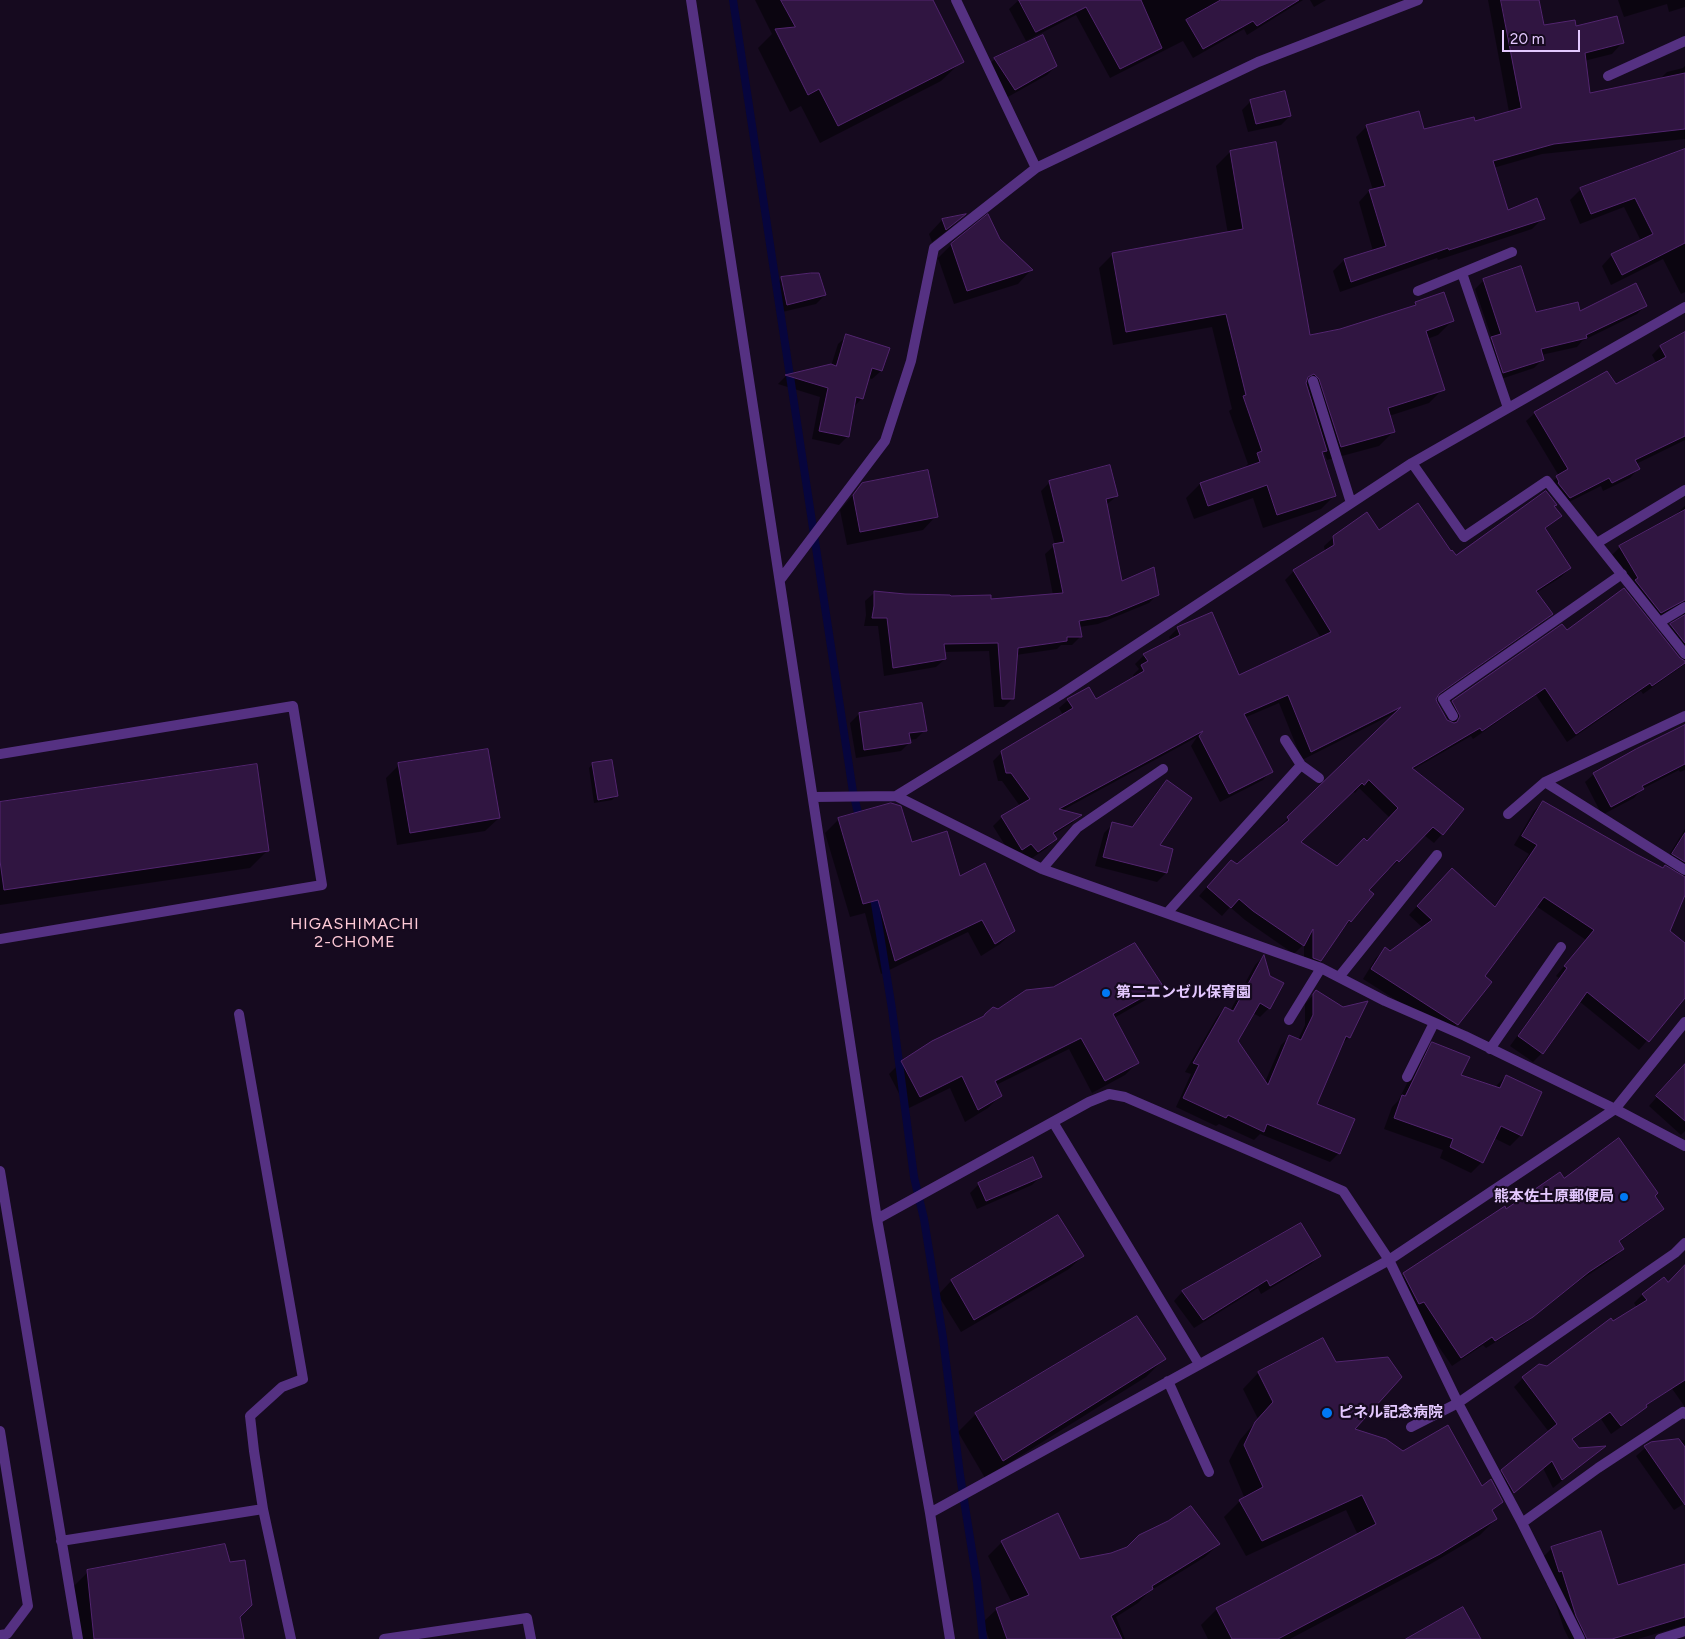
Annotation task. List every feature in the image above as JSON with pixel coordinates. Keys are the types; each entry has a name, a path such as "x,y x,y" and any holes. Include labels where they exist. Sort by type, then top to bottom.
{"street":[{"path":"691,0 877,1219 930,1513 950,1639"},
{"path":"956,0 1036,168"},
{"path":"780,580 884,441 911,361 934,248 1036,168 1258,62 1418,0"},
{"path":"1608,76 1685,41"},
{"path":"1418,291 1512,252"},
{"path":"1462,273 1508,408"},
{"path":"896,796 1060,695 1412,463 1685,307"},
{"path":"1313,381 1351,503"},
{"path":"1412,463 1464,537 1548,481 1685,654"},
{"path":"1597,543 1685,490"},
{"path":"1453,716 1443,699 1622,574"},
{"path":"1660,622 1685,607"},
{"path":"0,754 293,706 322,886 0,939"},
{"path":"1508,814 1545,782 1685,716"},
{"path":"1285,740 1301,765 1319,778"},
{"path":"1167,913 1301,765"},
{"path":"1042,869 1077,828 1163,769"},
{"path":"1545,782 1685,870"},
{"path":"814,797 896,796 1042,869 1320,968 1385,1001 1616,1109 1685,1146"},
{"path":"1339,977 1438,855"},
{"path":"1490,1049 1561,947"},
{"path":"1289,1020 1320,968"},
{"path":"239,1014 303,1379 282,1386 250,1416 263,1509 291,1639"},
{"path":"930,1513 1389,1260 1616,1109 1685,1022"},
{"path":"1407,1077 1434,1023"},
{"path":"877,1219 1089,1102 1109,1094 1125,1097 1343,1190 1389,1260 1458,1402 1522,1523 1580,1639"},
{"path":"1053,1122 1199,1364"},
{"path":"0,1171 78,1639"},
{"path":"1411,1427 1458,1402 1675,1253 1685,1243"},
{"path":"1168,1381 1209,1472"},
{"path":"1522,1523 1598,1468 1684,1412 1685,1414"},
{"path":"0,1430 28,1606 7,1634 0,1635"},
{"path":"61,1541 263,1509"},
{"path":"384,1639 527,1618 531,1639"},
{"path":"1660,1639 1685,1631"}],"building":[{"path":"781,0 933,0 964,62 838,126 819,89 808,95 775,29 795,27"},
{"path":"1019,0 1141,0 1162,48 1120,69 1086,7 1036,32"},
{"path":"1221,0 1299,0 1257,26 1253,21 1203,49 1186,20"},
{"path":"1501,0 1539,0 1544,25 1575,20 1576,26 1617,16 1624,43 1585,53 1590,93 1685,73 1685,129 1554,144 1493,161 1508,210 1537,198 1545,219 1449,250 1448,248 1351,282 1344,259 1386,246 1369,190 1385,186 1366,125 1419,111 1424,129 1474,117 1475,121 1521,108"},
{"path":"1043,35 1057,66 1015,90 994,58"},
{"path":"1285,91 1291,116 1256,124 1250,100"},
{"path":"1276,142 1310,335 1340,329 1416,305 1415,302 1444,292 1454,321 1426,331 1445,390 1388,408 1395,432 1341,447 1319,379 1314,374 1308,377 1306,383 1327,451 1322,452 1336,496 1277,515 1267,485 1208,506 1200,483 1260,462 1257,453 1262,451 1243,396 1246,395 1226,314 1126,332 1112,253 1243,229 1230,151"},
{"path":"1685,149 1685,243 1622,275 1611,254 1653,234 1635,198 1591,214 1580,188"},
{"path":"966,214 946,230 942,219"},
{"path":"988,214 1000,239 1033,270 967,291 951,244"},
{"path":"1521,266 1536,312 1578,302 1580,311 1636,283 1647,306 1586,335 1587,338 1541,349 1544,360 1503,373 1491,337 1501,334 1483,279"},
{"path":"819,273 826,295 787,305 781,277"},
{"path":"1685,332 1685,436 1635,460 1640,469 1612,483 1609,478 1570,498 1558,483 1556,476 1568,469 1534,412 1607,371 1616,384 1666,357 1660,346"},
{"path":"846,334 890,348 882,371 872,368 863,399 856,397 849,437 819,431 828,388 785,375 831,364 836,366"},
{"path":"1110,465 1118,496 1106,499 1122,581 1154,567 1159,595 1108,616 1079,621 1082,637 1067,637 1067,641 1018,648 1014,699 1002,699 998,643 944,644 946,659 893,668 887,618 872,618 874,591 951,596 991,595 991,599 1063,593 1053,544 1064,542 1049,481"},
{"path":"928,470 938,517 860,532 853,495 862,483"},
{"path":"1546,491 1557,505 1554,506 1562,516 1545,528 1571,568 1536,591 1553,614 1439,694 1436,699 1447,720 1454,723 1457,722 1460,716 1452,701 1562,624 1567,630 1624,588 1685,663 1652,686 1650,683 1576,734 1545,688 1482,731 1480,728 1412,768 1464,809 1443,835 1433,827 1399,862 1397,860 1369,890 1374,894 1351,922 1349,920 1321,961 1313,958 1313,929 1304,946 1253,911 1239,899 1231,908 1207,887 1231,860 1237,864 1289,820 1287,817 1401,707 1311,752 1288,695 1244,714 1273,772 1229,794 1199,736 1203,731 1059,809 1082,815 1053,833 1057,839 1038,852 1031,844 1022,850 1001,816 1030,799 1011,773 1006,773 1001,751 1073,708 1067,699 1089,687 1096,699 1144,671 1141,665 1148,661 1143,654 1180,635 1177,627 1212,612 1239,675 1331,632 1293,570 1334,545 1333,536 1367,512 1379,530 1418,503 1451,551 1456,555","holes":["1369,780 1398,808 1367,841 1364,838 1337,866 1301,842 1362,783 1364,785"]},
{"path":"1685,510 1685,600 1661,613 1635,580 1638,578 1619,546"},
{"path":"1685,615 1685,643 1670,624"},
{"path":"922,703 927,731 909,733 911,743 864,750 859,713"},
{"path":"1685,725 1685,764 1642,786 1644,789 1611,807 1593,773"},
{"path":"488,749 500,818 410,833 398,763"},
{"path":"612,760 618,796 598,800 592,763"},
{"path":"257,764 269,851 4,890 0,861 0,802"},
{"path":"1167,780 1192,798 1160,845 1173,849 1167,873 1103,857 1112,822 1132,827"},
{"path":"1543,801 1636,854 1663,868 1665,865 1685,877 1685,895 1670,931 1685,943 1685,998 1649,1042 1587,992 1543,1054 1518,1036 1567,968 1564,966 1594,930 1544,897 1485,976 1492,982 1458,1025 1371,969 1385,947 1390,951 1432,920 1417,906 1452,868 1495,907 1537,845 1522,836"},
{"path":"891,803 901,806 912,842 947,831 960,876 985,863 1015,931 995,944 982,920 895,961 878,900 863,904 838,818"},
{"path":"1685,833 1685,862 1672,854"},
{"path":"1135,943 1163,986 1113,1014 1139,1063 1105,1081 1081,1038 995,1081 1002,1096 978,1110 962,1076 920,1097 901,1061 932,1041 984,1016 993,1007 998,1009 1026,990 1053,987"},
{"path":"1264,955 1270,976 1284,983 1270,1009 1260,1003 1238,1041 1268,1085 1289,1035 1301,1040 1313,1015 1313,994 1316,990 1343,1007 1368,1001 1350,1038 1346,1036 1317,1104 1355,1119 1340,1154 1267,1124 1264,1132 1228,1115 1226,1118 1183,1098 1199,1065 1193,1063 1225,1007 1233,1011"},
{"path":"1432,1042 1470,1057 1461,1075 1500,1088 1506,1075 1542,1092 1522,1136 1501,1126 1483,1163 1450,1147 1453,1139 1394,1118 1402,1095 1405,1096"},
{"path":"1685,1064 1685,1121 1656,1096"},
{"path":"1619,1138 1658,1193 1655,1196 1664,1209 1619,1241 1624,1249 1589,1272 1533,1317 1495,1341 1492,1337 1461,1358 1424,1302 1419,1304 1403,1273 1505,1206 1506,1209 1560,1172 1564,1178"},
{"path":"1033,1157 1042,1177 986,1201 978,1183"},
{"path":"1058,1215 1084,1256 974,1320 951,1280"},
{"path":"1301,1223 1321,1256 1270,1286 1267,1280 1203,1320 1182,1291"},
{"path":"1685,1265 1685,1380 1646,1405 1647,1407 1621,1426 1610,1412 1572,1439 1579,1448 1606,1446 1562,1480 1552,1461 1514,1493 1501,1470 1557,1424 1522,1377 1539,1364 1547,1366 1611,1318 1613,1321 1647,1300 1642,1294 1664,1277 1668,1282"},
{"path":"1137,1316 1166,1359 1003,1461 975,1413"},
{"path":"1323,1338 1336,1362 1388,1357 1402,1377 1355,1429 1386,1439 1403,1451 1448,1425 1482,1486 1491,1479 1503,1502 1492,1510 1497,1519 1440,1554 1278,1639 1232,1639 1216,1608 1376,1524 1362,1495 1262,1541 1239,1500 1263,1487 1244,1445 1255,1422 1273,1402 1258,1372"},
{"path":"1679,1439 1685,1447 1685,1505 1644,1446 1651,1442"},
{"path":"1191,1506 1220,1544 1152,1586 1153,1589 1111,1616 1122,1639 1007,1639 996,1608 1029,1595 1001,1541 1058,1513 1080,1559 1111,1553 1127,1547 1139,1535 1168,1521"},
{"path":"1601,1531 1618,1585 1685,1564 1685,1617 1612,1639 1587,1639 1576,1616 1562,1571 1559,1572 1551,1547"},
{"path":"225,1544 230,1562 245,1560 252,1605 240,1617 244,1639 94,1639 87,1570"},
{"path":"1463,1607 1481,1639 1406,1639"}],"waterway":[{"path":"733,0 853,792 860,821"},
{"path":"873,891 892,1009 914,1177 924,1219 943,1338 960,1475 977,1582 983,1639"}],"place":[{"name":"第二エンゼル保育園","path":"1106,993"},
{"name":"熊本佐土原郵便局","path":"1624,1197"},
{"name":"ピネル記念病院","path":"1327,1413"}],"district":[{"name":"HIGASHIMACHI 2-CHOME","path":"355,933"}]}
